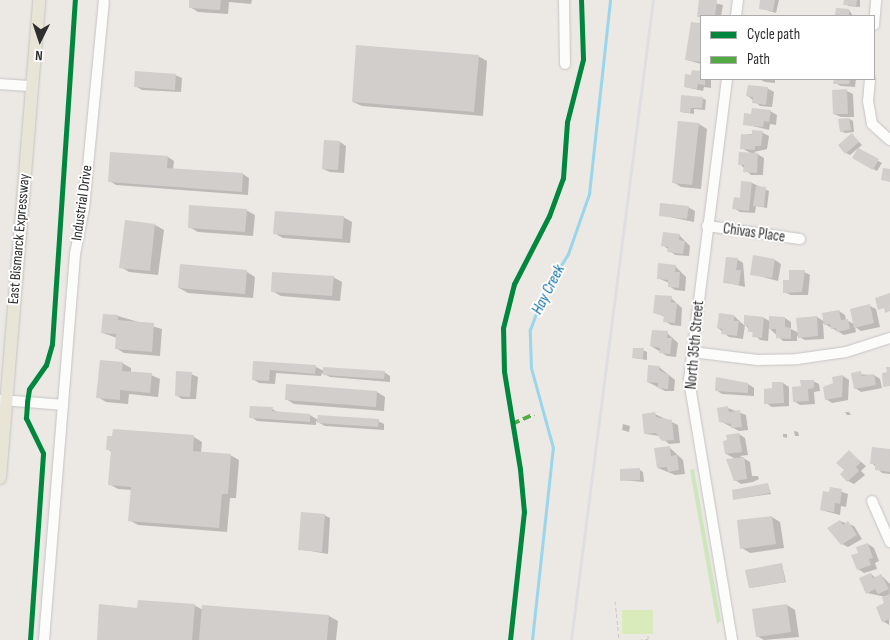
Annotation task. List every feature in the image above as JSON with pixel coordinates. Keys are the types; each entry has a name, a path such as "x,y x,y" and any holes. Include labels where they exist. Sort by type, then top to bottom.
{"main road":[{"name":"East Bismarck Expressway","path":"0,478 3,400 39,0"}],"street":[{"path":"564,0 565,64"},
{"path":"736,15 738,0"},
{"path":"875,15 876,0"},
{"name":"Industrial Drive","path":"44,640 75,254 84,208 104,2"},
{"name":"North 35th Street","path":"726,80 692,352 691,401 732,640"},
{"path":"870,80 869,114 872,124 890,140"},
{"path":"0,84 32,86"},
{"name":"Chivas Place","path":"708,226 800,239"},
{"path":"692,352 758,360 797,359 846,352 890,338"},
{"path":"3,400 63,405"},
{"path":"872,501 890,542"}],"path":[{"path":"615,600 619,640"},
{"path":"638,640 648,639 648,634"}],"green space":[{"path":"694,469 721,621 717,624 690,470"},
{"path":"622,610 653,610 653,634 622,634"}],"building":[{"path":"189,0 221,0 220,10 189,8"},
{"path":"699,0 717,0 715,15 700,15 700,17 697,17"},
{"path":"760,0 775,0 773,11 759,9"},
{"path":"844,0 857,0 856,6 843,5"},
{"path":"836,8 849,9 849,15 835,15"},
{"path":"691,22 700,23 700,62 685,60"},
{"path":"356,45 479,55 474,112 352,102"},
{"path":"692,70 700,71 700,80 705,80 705,85 698,84 697,89 684,87 685,74 691,75"},
{"path":"135,71 176,74 175,90 134,87"},
{"path":"834,80 850,80 849,84 833,84"},
{"path":"748,85 768,87 766,105 752,103 753,97 746,96"},
{"path":"847,89 848,114 833,114 832,90"},
{"path":"681,95 703,97 702,108 691,108 690,113 680,112"},
{"path":"752,108 771,110 769,122 764,121 763,127 743,125 744,113 751,114"},
{"path":"849,118 851,130 840,132 838,119"},
{"path":"678,121 699,123 692,185 672,183"},
{"path":"752,130 763,131 761,146 755,146 755,150 740,149 741,134 752,135"},
{"path":"852,133 859,142 845,154 838,145"},
{"path":"324,140 340,141 338,170 322,169"},
{"path":"858,148 879,159 873,170 852,158"},
{"path":"110,152 168,156 167,168 243,173 242,192 108,182"},
{"path":"739,152 758,153 757,173 743,172 744,165 738,165"},
{"path":"883,168 890,169 890,182 881,180"},
{"path":"741,181 752,182 749,211 732,209 734,197 740,198"},
{"path":"756,186 766,187 764,207 753,206"},
{"path":"660,203 689,206 687,219 659,216"},
{"path":"189,205 247,209 245,232 188,228"},
{"path":"275,211 344,216 342,239 273,234"},
{"path":"125,220 155,224 150,271 119,268"},
{"path":"663,232 680,234 679,240 685,241 683,254 667,252 668,247 661,246"},
{"path":"753,255 775,259 772,278 750,275"},
{"path":"726,257 738,258 736,270 741,270 739,285 723,283"},
{"path":"658,263 676,265 675,272 680,272 679,288 668,287 668,280 657,279"},
{"path":"180,264 247,270 245,294 178,288"},
{"path":"789,270 805,270 802,292 783,293 783,280 789,280"},
{"path":"272,272 334,276 332,296 271,292"},
{"path":"890,293 890,311 885,313 884,308 878,310 875,298"},
{"path":"655,295 672,296 671,302 677,303 675,323 663,322 664,316 653,313"},
{"path":"870,304 874,323 854,328 850,309"},
{"path":"839,310 841,320 848,319 850,329 837,332 836,328 831,329 830,324 824,325 822,313"},
{"path":"719,313 734,315 734,321 739,321 737,336 721,334 722,329 717,328"},
{"path":"103,314 118,315 118,320 154,323 152,352 115,349 116,334 101,333"},
{"path":"744,315 764,317 762,338 752,337 753,332 748,332 748,326 744,326"},
{"path":"769,316 785,317 785,327 791,328 791,339 776,338 776,329 769,329"},
{"path":"817,316 818,336 798,338 796,318"},
{"path":"652,330 668,331 667,338 672,338 670,354 659,353 660,348 650,346"},
{"path":"633,348 644,348 643,359 632,358"},
{"path":"100,360 123,362 122,371 152,373 150,393 120,390 120,400 96,398"},
{"path":"253,361 316,365 315,374 270,370 269,381 252,380"},
{"path":"648,365 660,366 659,370 669,375 668,389 658,388 658,383 647,382"},
{"path":"323,367 385,371 384,379 323,375"},
{"path":"886,367 890,367 890,386 883,387 882,373 887,372"},
{"path":"176,371 192,372 190,397 175,396"},
{"path":"861,371 862,376 874,374 876,385 854,389 851,373"},
{"path":"843,375 842,397 825,400 823,387 833,383 832,377"},
{"path":"716,377 748,383 748,393 715,391"},
{"path":"800,380 814,380 814,388 808,389 809,401 793,402 792,387 801,386"},
{"path":"772,382 783,382 784,403 764,404 764,389 772,388"},
{"path":"286,384 377,391 376,407 285,400"},
{"path":"250,406 273,407 272,411 310,414 310,422 249,418"},
{"path":"728,406 729,412 740,410 742,427 731,428 731,424 719,422 717,408"},
{"path":"655,412 656,417 672,420 674,440 662,441 656,433 644,434 642,414"},
{"path":"318,415 379,419 378,427 317,423"},
{"path":"113,429 194,435 193,451 231,454 228,494 222,494 219,528 128,521 131,487 108,485 111,450 106,450 107,436 112,436"},
{"path":"739,433 742,452 725,454 723,441 727,440 726,435"},
{"path":"670,446 671,456 677,455 679,470 668,472 667,467 657,468 654,448"},
{"path":"872,447 890,449 890,472 875,470 875,464 870,464"},
{"path":"849,450 861,462 856,467 859,471 847,482 840,474 844,470 836,463"},
{"path":"744,457 747,479 734,481 726,459"},
{"path":"640,468 640,480 620,481 620,469"},
{"path":"768,483 770,493 733,500 732,490"},
{"path":"830,487 842,489 840,504 835,503 834,512 820,510 823,491 829,492"},
{"path":"301,512 325,514 322,552 298,550"},
{"path":"772,516 776,544 740,549 737,520"},
{"path":"840,520 843,525 848,521 857,535 841,545 827,528"},
{"path":"868,543 873,558 869,559 871,565 857,570 851,555 858,553 856,547"},
{"path":"782,563 785,582 749,588 745,570"},
{"path":"871,573 873,578 881,574 889,589 878,594 875,589 866,594 859,578"},
{"path":"890,594 890,619 882,622 876,607 884,603 882,597"},
{"path":"138,600 195,604 192,640 97,640 99,604 137,608"},
{"path":"787,604 791,632 756,637 752,609"},
{"path":"202,605 329,615 327,640 199,640"}],"waterway":[{"name":"Hay Creek","path":"532,640 553,448 531,368 530,330 543,294 568,254 589,194 610,0"}],"railway":[{"path":"571,640 653,0"}],"marked path":[{"path":"512,424 534,414"}],"cycle path":[{"path":"30,640 43,453 26,418 27,402 29,389 46,365 52,344 75,0"},
{"path":"510,640 524,512 520,469 504,371 503,328 514,284 549,216 563,178 567,122 583,59 581,0"}]}
